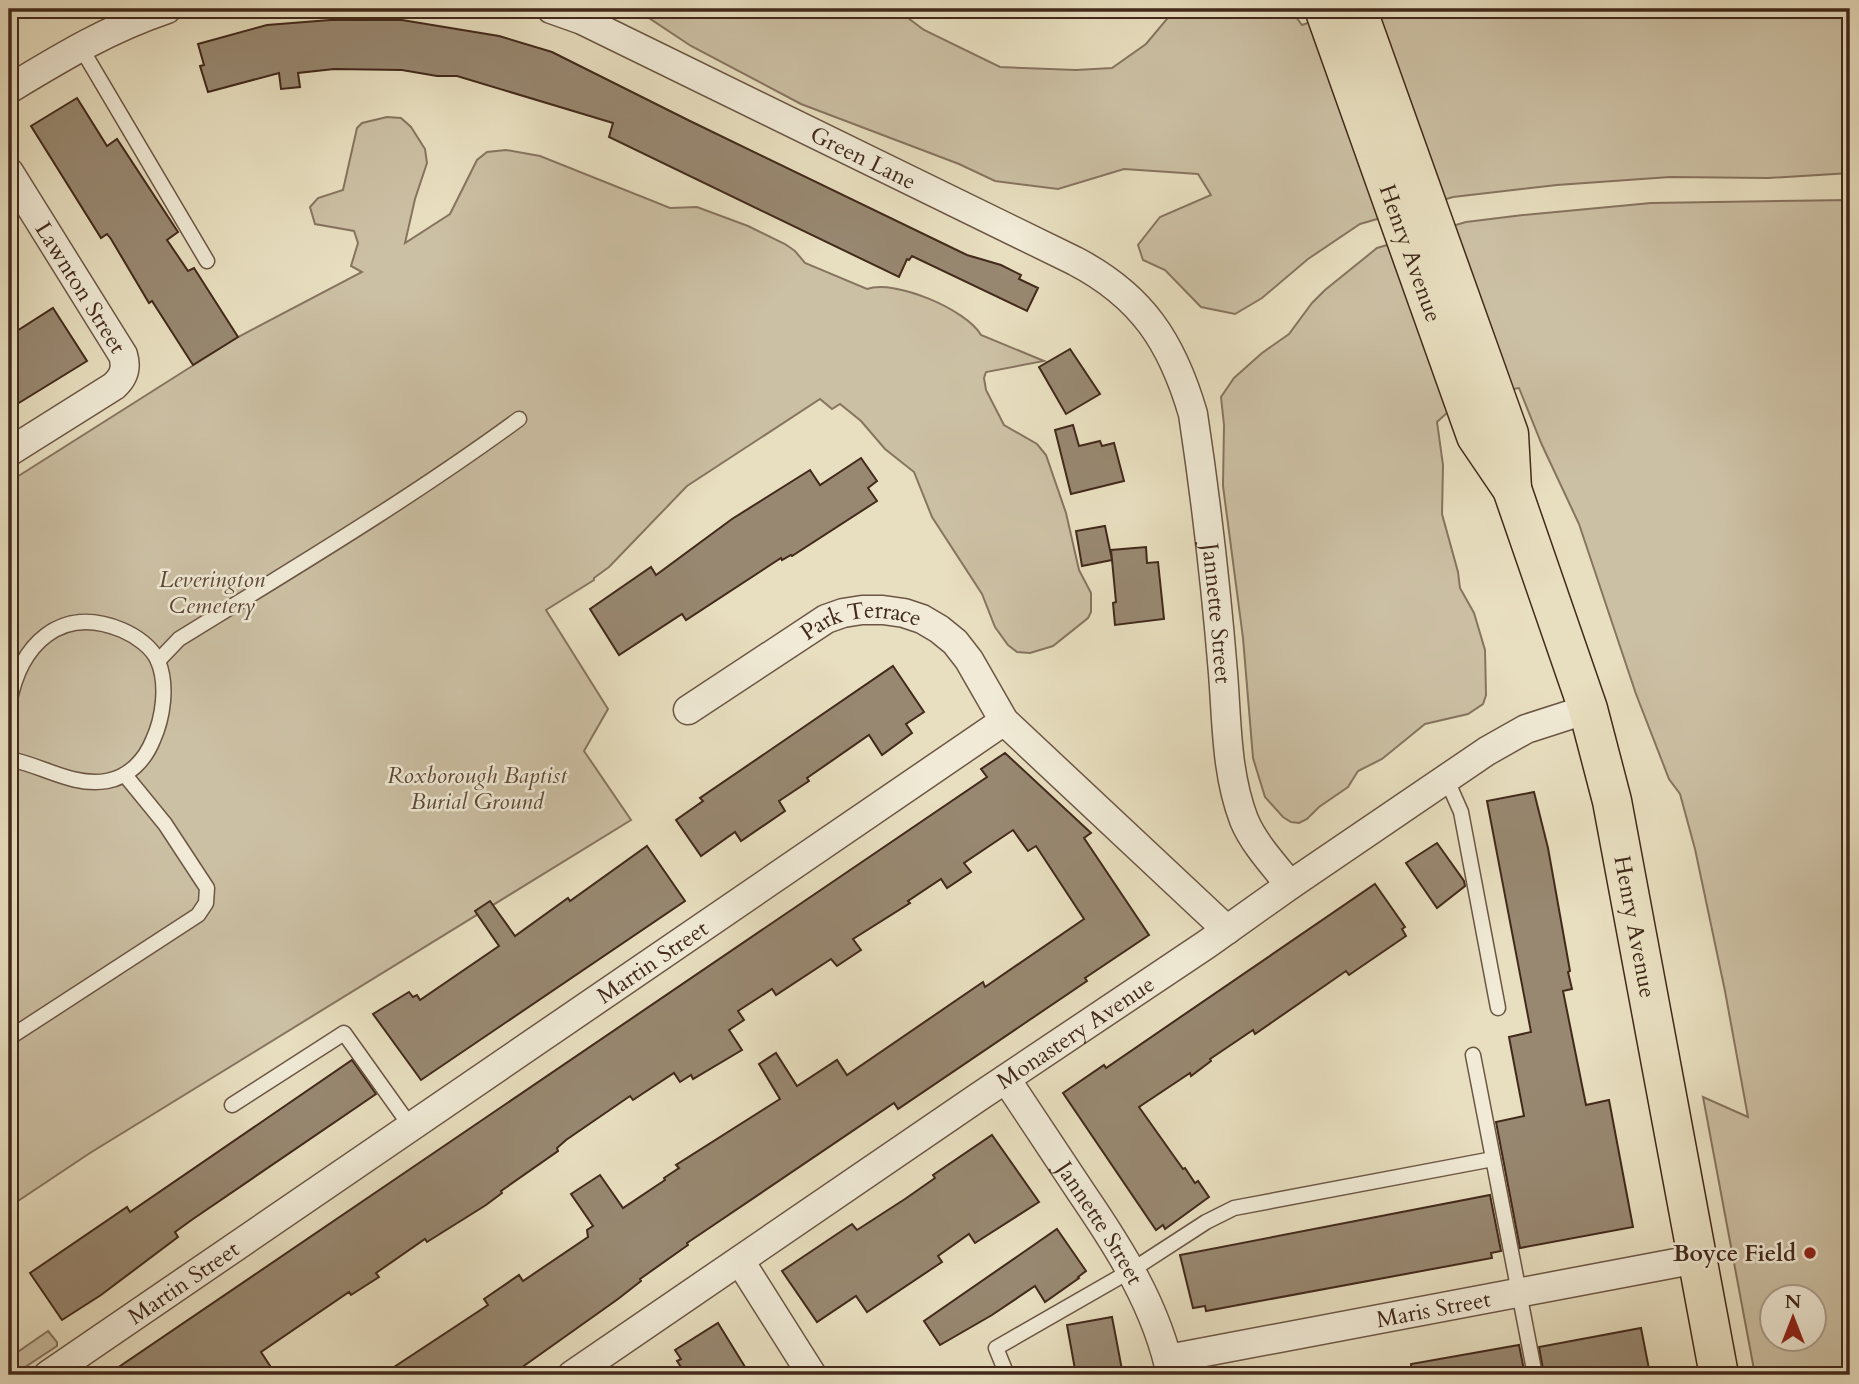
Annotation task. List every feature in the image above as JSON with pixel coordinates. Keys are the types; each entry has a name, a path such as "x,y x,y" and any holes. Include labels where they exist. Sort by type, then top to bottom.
{"main road":[{"name":"Henry Avenue","path":"1324,9 1492,435 1588,709 1612,802 1719,1375"},
{"name":"Henry Avenue","path":"1357,9 1492,435"}],"street":[{"path":"9,89 80,46 121,26 167,9"},
{"name":"Green Lane","path":"551,9 582,20 1100,274 1131,298 1158,333"},
{"name":"Lawnton Street","path":"9,172 123,355 125,370 114,386 9,452"},
{"name":"Jannette Street","path":"1158,333 1186,389 1193,415 1223,672 1231,775 1245,822 1255,840 1290,885"},
{"name":"Park Terrace","path":"688,710 826,619 852,611 883,610 922,619 955,642 984,682 1004,721"},
{"name":"Monastery Avenue","path":"572,1375 1446,778 1510,737 1588,709"},
{"path":"1004,721 1227,930"},
{"name":"Martin Street","path":"48,1375 1004,721"},
{"name":"Jannette Street","path":"1006,1079 1132,1270 1149,1307 1170,1367"},
{"name":"Maris Street","path":"1170,1367 1697,1259"},
{"path":"740,1261 812,1375"}],"lane":[{"path":"80,46 207,261"},
{"path":"158,661 179,639 394,505 519,419"},
{"path":"9,704 21,666 35,644 51,631 67,624 88,622 110,625 131,634 145,645 158,661 162,686 162,709 158,728 149,750 125,775 107,781 69,779 26,762 9,760"},
{"path":"9,1038 198,915 206,903 207,888 165,824 125,775"},
{"path":"1446,778 1461,811 1498,1007"},
{"path":"232,1105 344,1033 411,1127"},
{"path":"1473,1055 1535,1375"},
{"path":"1007,1375 996,1348 1132,1270 1206,1222 1234,1208 1493,1159"}],"green space":[{"path":"639,9 896,9 924,30 1000,67 1076,70 1112,68 1146,44 1167,19 1166,9 1290,9 1302,25 1347,9 1850,9 1850,173 1768,178 1670,177 1557,185 1453,197 1360,224 1308,259 1262,298 1235,314 1201,307 1165,270 1143,260 1138,245 1160,217 1211,195 1198,174 1124,169 1058,189 995,181 959,164 801,104 691,46"},
{"name":"Leverington Cemetery","path":"387,117 401,118 411,127 425,149 427,163 405,243 450,214 477,160 487,152 506,150 540,156 670,208 697,207 748,226 785,244 805,263 867,289 895,288 929,299 961,316 981,335 1044,361 986,372 986,390 1004,425 1037,444 1046,455 1066,513 1079,570 1091,593 1091,612 1088,618 1053,646 1030,653 1017,652 1008,645 995,627 982,594 932,517 914,472 885,449 861,421 840,404 832,409 820,399 687,486 609,567 594,580 546,610 608,709 584,751 631,820 90,1153 9,1207 9,482 238,337 362,272 351,266 358,243 354,231 315,224 310,207 318,198 343,190 357,128 362,123"},
{"path":"1850,200 1850,1375 1755,1375 1703,1097 1748,1117 1695,849 1680,794 1669,779 1636,694 1579,524 1519,388 1449,411 1437,422 1443,465 1442,514 1460,588 1474,613 1485,650 1486,695 1483,704 1468,714 1425,724 1382,759 1358,771 1348,787 1299,823 1283,817 1265,797 1253,758 1243,638 1223,486 1224,425 1221,397 1234,378 1289,334 1325,290 1377,248 1466,222 1651,203"},
{"path":"48,1331 57,1346 9,1375 9,1358"}],"building":[{"path":"330,20 402,20 499,36 552,52 967,255 1001,265 1021,275 1019,279 1038,288 1027,311 912,256 907,259 899,277 609,137 613,123 457,76 437,76 402,70 334,69 298,73 300,87 281,89 279,73 208,92 200,66 204,65 198,44 267,25"},
{"path":"77,98 107,146 117,139 178,232 167,240 188,271 194,268 238,337 193,365 152,301 149,303 111,239 107,234 101,238 31,126"},
{"path":"53,308 87,361 9,409 9,336"},
{"path":"1070,349 1100,394 1066,414 1039,367"},
{"path":"1073,425 1079,446 1100,441 1102,446 1114,443 1124,481 1071,494 1055,430"},
{"path":"861,458 877,481 868,488 877,501 792,556 782,560 781,558 686,620 682,614 619,655 590,609 651,567 656,575 732,519 810,470 820,485"},
{"path":"1105,526 1112,560 1082,566 1076,531"},
{"path":"1146,547 1147,563 1158,562 1164,619 1115,625 1113,603 1116,602 1111,550"},
{"path":"893,666 924,712 906,724 912,733 882,755 869,735 779,801 785,811 741,841 735,832 701,856 676,820 703,801 700,798"},
{"path":"1005,753 1091,833 1084,838 1149,935 1085,978 1087,981 898,1109 894,1103 687,1243 688,1245 640,1279 641,1281 618,1299 511,1375 382,1375 488,1305 484,1299 519,1275 523,1281 588,1237 587,1230 593,1226 571,1194 600,1175 623,1208 665,1180 664,1178 679,1168 676,1165 780,1099 759,1064 776,1053 797,1086 837,1060 847,1075 983,982 985,987 1084,919 1036,846 1028,851 1013,830 964,863 971,872 947,888 941,879 908,901 910,903 853,939 861,950 837,966 831,959 776,995 772,989 738,1011 744,1020 729,1030 742,1050 693,1079 691,1075 680,1082 674,1073 633,1100 630,1096 566,1140 557,1148 558,1151 501,1191 502,1193 486,1205 427,1242 425,1239 376,1273 379,1277 351,1295 349,1292 261,1352 276,1375 107,1375 987,777 981,769"},
{"path":"1534,792 1548,848 1570,971 1572,989 1563,991 1586,1105 1609,1100 1633,1227 1520,1248 1496,1122 1524,1116 1509,1037 1531,1032 1487,801"},
{"path":"1437,843 1465,886 1437,908 1406,863"},
{"path":"647,846 685,901 421,1080 373,1014 409,992 413,997 417,995 420,1000 499,946 475,911 490,901 515,936"},
{"path":"1375,884 1405,927 1402,929 1406,936 1349,975 1346,971 1255,1034 1253,1030 1210,1059 1211,1061 1191,1076 1190,1073 1139,1107 1183,1169 1185,1168 1195,1183 1198,1181 1209,1197 1165,1229 1163,1225 1156,1230 1063,1093 1104,1065 1106,1068"},
{"path":"352,1060 376,1094 193,1219 175,1232 178,1237 101,1295 62,1320 30,1273 127,1207 130,1212"},
{"path":"992,1135 1039,1202 975,1243 969,1234 938,1256 942,1262 867,1312 856,1296 817,1322 782,1271 852,1224 857,1230 905,1199 935,1178 933,1175"},
{"path":"1490,1195 1501,1251 1491,1253 1492,1258 1206,1311 1205,1306 1193,1308 1180,1255"},
{"path":"1057,1229 1086,1271 1079,1278 1045,1302 1035,1286 940,1345 924,1321"},
{"path":"1112,1317 1123,1375 1076,1375 1067,1325"},
{"path":"718,1323 750,1375 686,1375 677,1361 681,1359 675,1350"},
{"path":"1641,1328 1649,1369 1614,1375 1544,1375 1539,1347"},
{"path":"1519,1345 1525,1375 1412,1375 1411,1364"}],"place":[{"name":"Boyce Field","path":"1810,1253"}],"park label":[{"name":"Roxborough Baptist Burial Ground","path":"477,788"}]}
